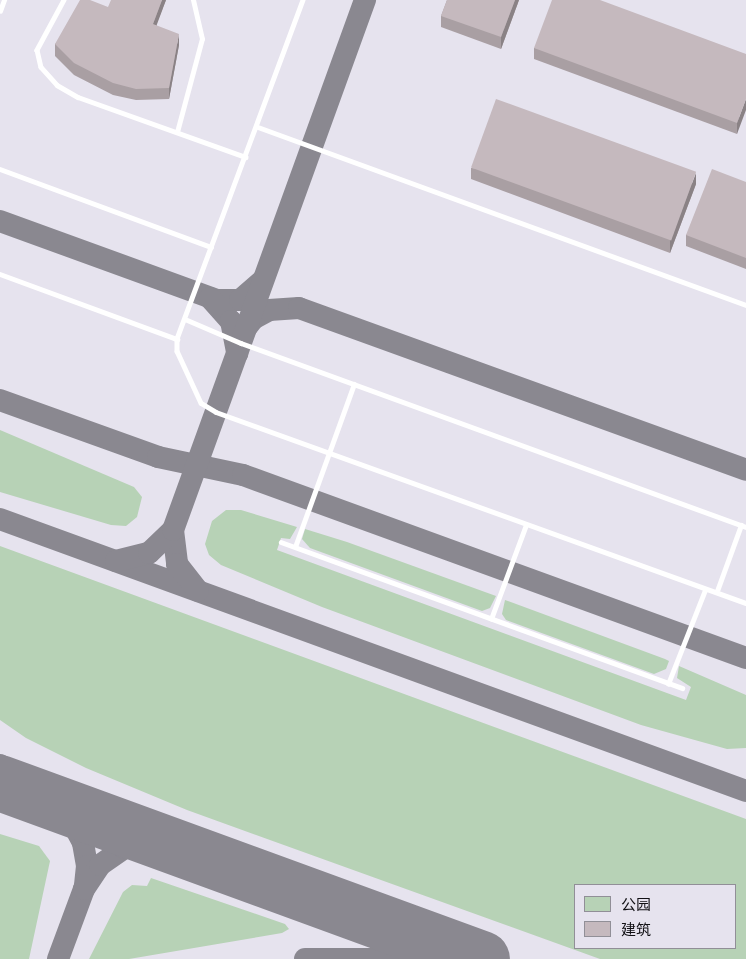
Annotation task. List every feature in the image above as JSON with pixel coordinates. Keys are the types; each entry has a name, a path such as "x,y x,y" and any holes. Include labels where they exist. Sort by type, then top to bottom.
{"lane":[{"path":"0,11 4,0"},
{"path":"64,0 38,46 38,59 46,74 78,97 246,158"},
{"path":"177,132 202,39 193,0"},
{"path":"303,0 258,127 210,247 177,339 177,351 205,407 705,590 718,591 746,602"},
{"path":"258,127 746,305"},
{"path":"0,169 210,247"},
{"path":"0,274 177,339"},
{"path":"185,320 354,384 743,526 718,591"},
{"path":"295,547 354,384"},
{"path":"491,618 526,525"},
{"path":"281,542 682,688"},
{"path":"668,684 705,590"}],"green space":[{"path":"0,430 134,487 142,497 137,517 126,526 111,525 0,492"},
{"path":"226,510 241,510 297,527 290,539 281,538 277,550 686,700 691,687 677,678 679,666 746,695 746,748 727,749 641,725 322,607 221,565 209,555 205,544 212,521"},
{"path":"305,529 347,542 496,596 490,608 482,611 310,548 302,539"},
{"path":"0,546 746,819 746,959 600,959 187,810 86,768 26,738 0,720"},
{"path":"505,600 665,659 669,661 666,669 654,674 506,620 502,614"},
{"path":"0,834 39,846 50,861 29,959 0,959"},
{"path":"151,878 285,924 289,929 282,933 129,959 89,959 123,892 132,885 147,886"}],"building":[{"path":"80,0 90,0 108,7 111,0 162,0 153,24 179,34 169,88 136,89 113,83 74,63 55,44"},
{"path":"447,0 515,0 501,37 441,16"},
{"path":"552,0 600,0 746,54 746,99 737,123 534,48"},
{"path":"496,99 696,172 671,240 471,168"},
{"path":"712,169 746,182 746,258 686,235"}],"taxiway":[{"path":"116,561 149,553 173,530 365,0"},
{"path":"0,221 217,300 240,300 262,281"},
{"path":"210,298 231,321 237,353"},
{"path":"247,327 253,319 269,310 299,308 746,470"},
{"path":"0,400 158,457 243,475 746,658"},
{"path":"0,519 746,791"},
{"path":"173,530 177,564 198,591"},
{"path":"0,765 89,811 167,844"},
{"path":"0,799 73,814"},
{"path":"57,807 72,822 83,843 87,866 85,886"},
{"path":"58,959 84,889 100,865 124,848 158,843"},
{"path":"266,880 354,923 411,959"},
{"path":"305,959 410,959"}],"runway":[{"path":"0,783 482,959"}]}
